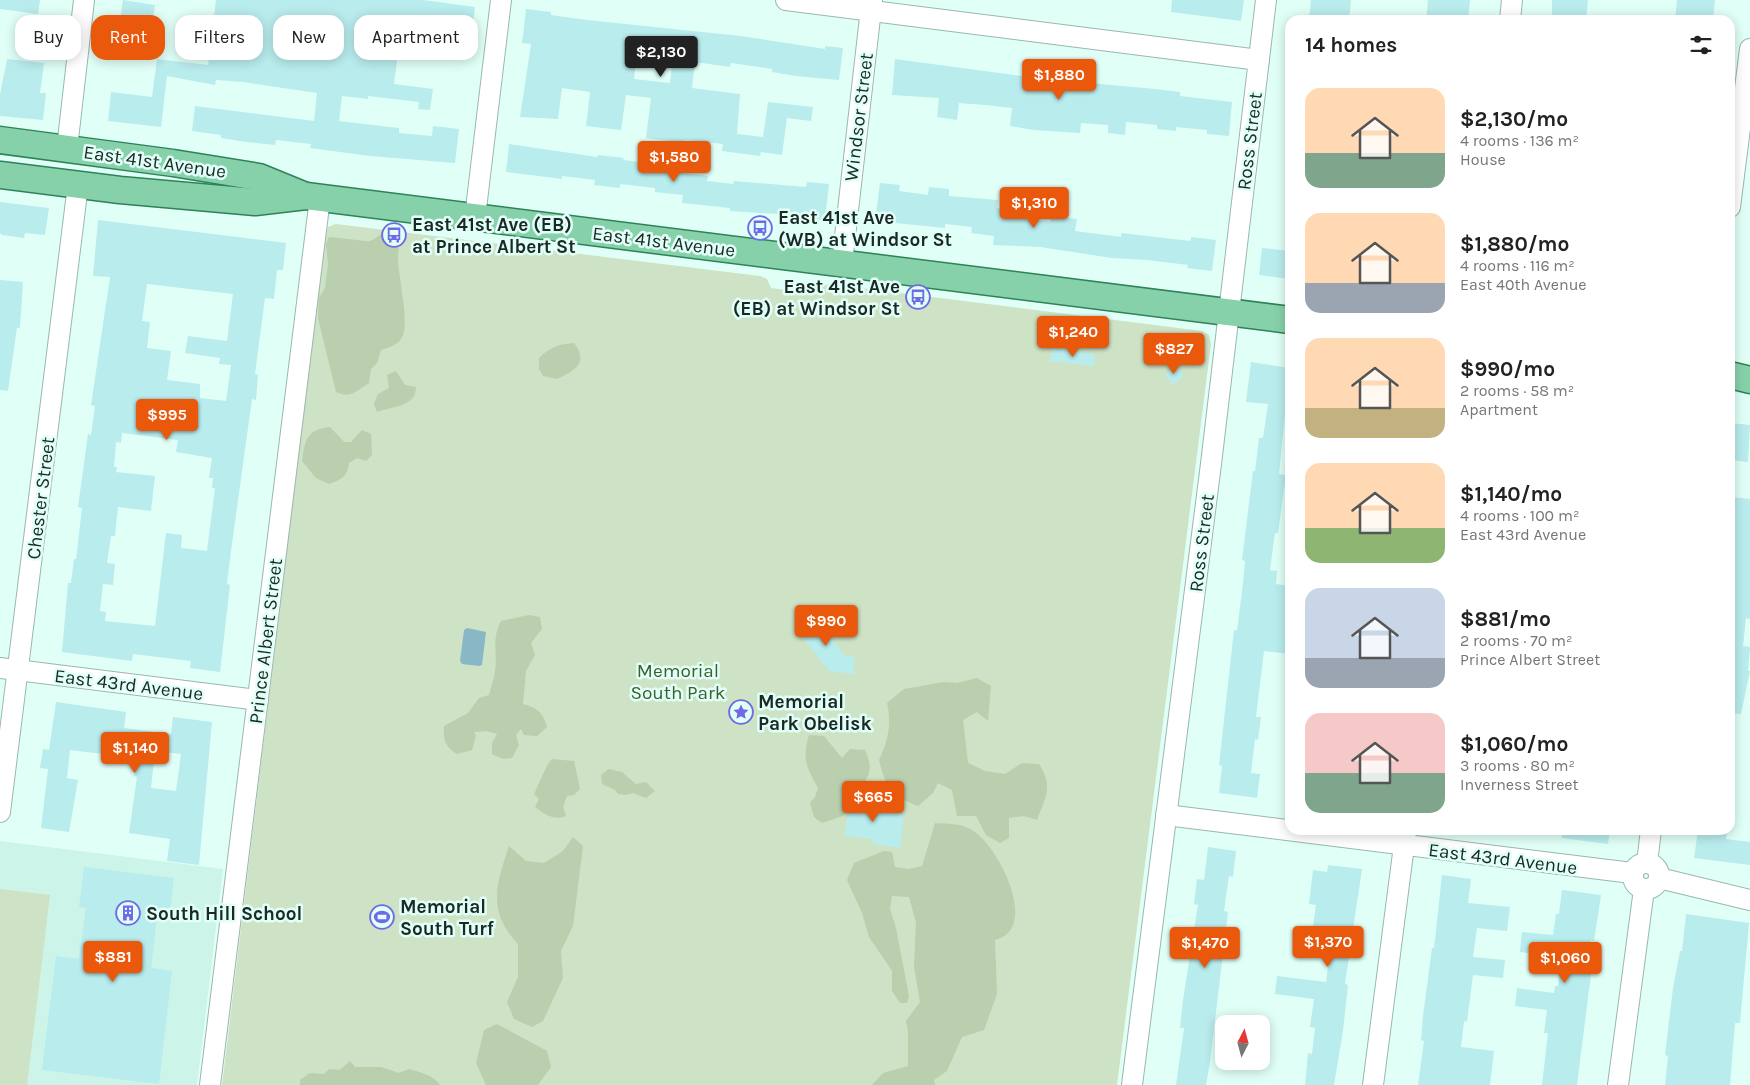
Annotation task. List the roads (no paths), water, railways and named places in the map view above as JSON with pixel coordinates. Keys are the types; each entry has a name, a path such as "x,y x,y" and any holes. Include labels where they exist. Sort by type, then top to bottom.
{"main road":[{"name":"East 41st Avenue","path":"0,140 259,177 313,197"},
{"name":"East 41st Avenue","path":"0,176 255,202 313,197 1285,319"}],"street":[{"path":"66,148 84,0"},
{"path":"475,217 501,0"},
{"path":"786,0 871,5 1259,60"},
{"name":"Ross Street","path":"1132,1085 1266,0"},
{"path":"1510,15 1512,0"},
{"name":"Windsor Street","path":"842,263 871,5"},
{"path":"1735,168 1750,49"},
{"name":"Chester Street","path":"0,812 9,670 78,185"},
{"name":"Prince Albert Street","path":"210,1085 258,700 313,197"},
{"name":"East 43rd Avenue","path":"9,670 258,700"},
{"name":"East 43rd Avenue","path":"1166,815 1285,826"},
{"name":"East 43rd Avenue","path":"1374,835 1405,838 1645,876 1750,900"},
{"path":"1618,1085 1650,835"},
{"path":"1373,1085 1405,838"}],"water":[{"path":"467,628 486,632 482,665 462,664 460,661 464,630"}],"place":[{"name":"East 41st Ave (WB) at Windsor St","path":"760,228"},
{"name":"East 41st Ave (EB) at Prince Albert St","path":"394,235"},
{"name":"East 41st Ave (EB) at Windsor St","path":"918,297"},
{"name":"Memorial Park Obelisk","path":"741,712"},
{"name":"South Hill School","path":"128,913"},
{"name":"Memorial South Turf","path":"382,917"}],"park label":[{"name":"Memorial South Park","path":"678,681"}]}
